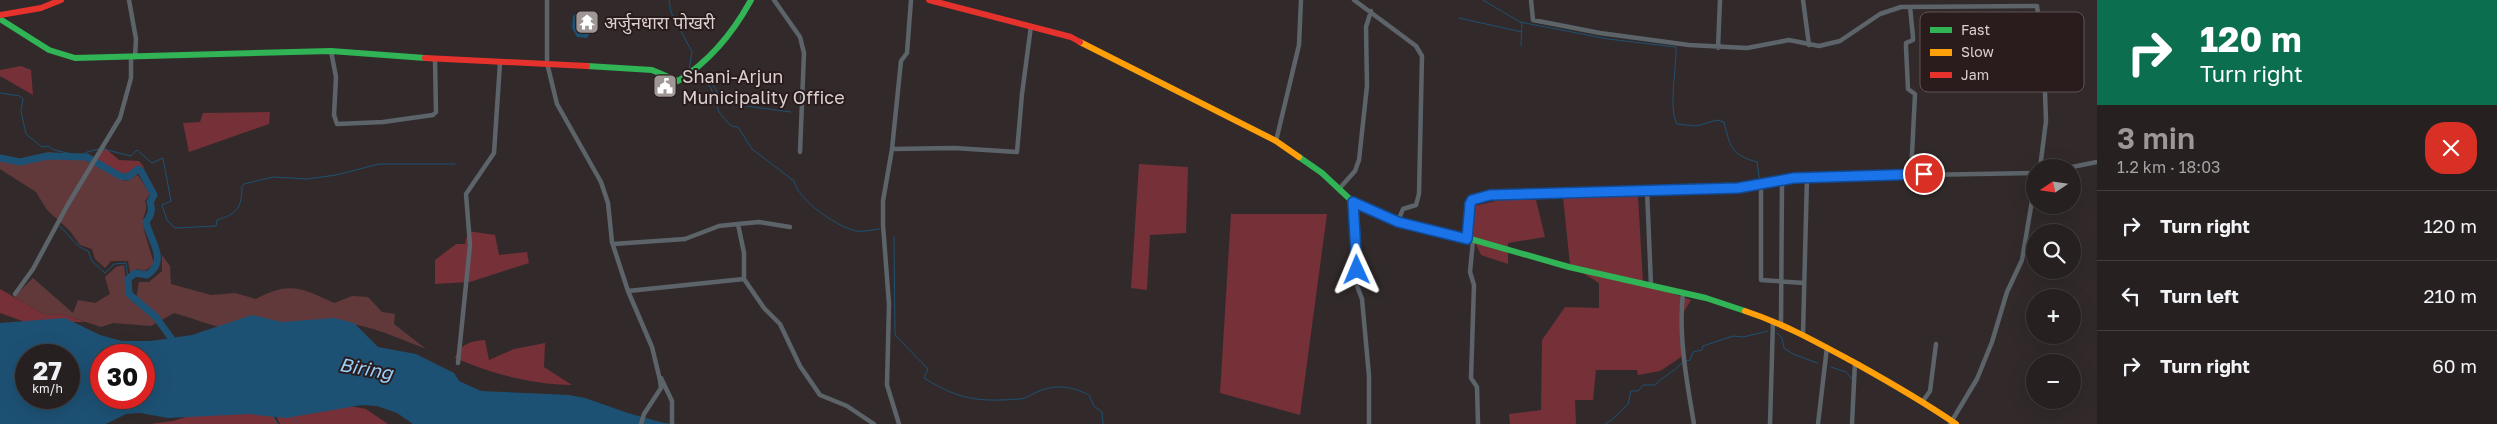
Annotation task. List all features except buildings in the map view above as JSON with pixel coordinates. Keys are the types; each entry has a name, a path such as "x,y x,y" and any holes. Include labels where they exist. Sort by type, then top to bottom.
{"street":[{"path":"0,17 41,8 61,0"},
{"path":"15,294 34,269 67,206 120,118 127,99 136,39 129,0"},
{"path":"547,0 547,63 557,104 601,182 608,203 613,244 628,291 652,347 658,371 661,388 644,414 641,424"},
{"path":"0,17 49,50 75,58 133,58 331,51 500,63 547,63 652,70 678,81 691,74 724,40 751,0"},
{"path":"774,0 800,37 804,53 800,152"},
{"path":"899,424 886,385 889,304 883,232 883,201 892,149 902,61 907,53 911,0"},
{"path":"929,0 1071,37 1276,141 1322,173 1353,202 1398,222 1569,267 1706,298 1773,321 1803,334 1923,400 1953,423 1977,379 1992,342 2007,292 2022,260 2030,214"},
{"path":"1276,141 1298,45 1301,0"},
{"path":"1354,0 1416,46 1422,56 1418,194 1416,205 1403,209 1398,222"},
{"path":"1531,0 1533,20 1600,33 1718,48 1759,47 1782,40 1819,46 1840,41 1890,9 2036,6 2037,12"},
{"path":"1718,48 1720,0"},
{"path":"1802,0 1809,45"},
{"path":"1910,8 1913,40 1906,42 1906,47 1908,89 1915,94 1912,174"},
{"path":"1339,189 1355,171 1360,160 1367,86 1366,27 1371,11"},
{"path":"892,149 954,148 1017,152 1031,26"},
{"path":"331,51 336,77 334,115 337,124 383,122 433,115 436,112 435,59"},
{"path":"458,363 470,245 466,194 494,153 500,63"},
{"path":"2041,159 2046,121 2045,92"},
{"path":"2081,165 2097,162"},
{"path":"1478,424 1477,387 1471,381 1470,374 1474,285 1470,272 1470,204 1472,200 1490,195 1761,185 1807,177 2026,172"},
{"path":"1803,334 1807,177"},
{"path":"1780,324 1782,181"},
{"path":"1761,185 1760,277 1763,280 1804,283"},
{"path":"1647,190 1651,285"},
{"path":"1353,202 1357,286 1362,299 1369,376 1369,424"},
{"path":"613,244 684,239 719,226 738,224 759,222 790,227"},
{"path":"738,224 744,253 744,279 764,308 780,324 800,366 820,395 847,406 874,424"},
{"path":"628,291 744,279"},
{"path":"1683,293 1681,307 1685,356 1694,424"},
{"path":"1770,424 1773,321"},
{"path":"1923,400 1930,391 1936,344"},
{"path":"1818,424 1827,347"},
{"path":"1852,424 1855,362"},
{"path":"658,371 674,408 672,424"}],"shaded area":[{"path":"21,66 31,70 33,95 0,76 0,70"},
{"path":"270,112 269,124 189,152 183,123 200,122 203,113"},
{"path":"105,148 119,160 139,161 144,167 131,178 125,180 118,179 93,161"},
{"path":"49,152 88,158 116,178 126,181 138,175 150,194 145,201 146,209 143,225 154,264 145,271 137,269 130,272 128,261 111,261 105,268 95,259 92,249 80,245 70,231 47,210 36,192 0,169 0,158 20,162"},
{"path":"1139,164 1188,167 1186,233 1150,235 1147,290 1131,288"},
{"path":"1638,196 1643,283 1691,300 1681,316 1681,357 1660,371 1638,375 1637,370 1596,370 1593,400 1575,400 1576,424 1510,424 1509,414 1541,410 1542,340 1565,307 1599,308 1599,283 1570,265 1563,197"},
{"path":"1505,199 1536,200 1545,237 1508,243 1508,264 1481,255 1470,232 1474,206"},
{"path":"1231,214 1327,214 1300,415 1220,393"},
{"path":"468,231 495,235 499,255 527,252 529,263 470,282 435,284 435,260 456,244 465,244"},
{"path":"162,255 170,266 171,284 211,295 235,293 256,299 268,293 287,288 304,290 334,303 352,296 368,297 382,312 395,314 394,324 426,349 375,329 343,323 318,323 240,330 215,326 174,313 151,326 113,323 101,327 62,314 45,315 14,297 33,278 73,313 78,300 95,303 110,294 105,277 116,267 124,265 128,297 135,304 139,282 149,282 162,271"},
{"path":"0,289 45,315 62,314 85,322 25,322 0,313"},
{"path":"485,340 489,360 514,349 545,343 544,367 572,385 542,383 512,377 483,369 455,358 463,346 475,341"},
{"path":"319,400 366,409 388,424 280,424 275,414"},
{"path":"212,409 271,413 278,424 150,424 173,421"}],"water":[{"path":"578,12 583,17 582,25 589,29 590,33 587,38 577,37 572,28 573,16"},
{"name":"Biring","path":"252,315 282,322 334,318 354,323 378,347 416,354 454,373 459,381 481,391 569,395 585,398 664,423 680,424 413,424 397,413 377,406 362,405 286,418 248,414 168,418 140,413 126,414 106,424 0,424 0,323 65,318 100,335 122,341 151,341 192,335"}],"waterway":[{"path":"669,0 671,12 692,52 689,70"},
{"path":"1483,0 1520,22 1608,39 1676,47 1673,108 1677,124 1696,126 1717,120 1724,122 1730,143 1737,153 1757,162 1760,183"},
{"path":"1459,18 1522,32"},
{"path":"1521,46 1522,22"},
{"path":"698,75 711,88 719,112 731,126 738,127 752,149 794,181 803,196 819,212 839,224 856,231 880,229"},
{"path":"701,77 713,85 723,103 791,112"},
{"path":"0,93 20,96 23,99 21,111 26,134 42,147 48,146 54,150 81,156 87,152 99,149"},
{"path":"103,149 131,156 137,150 152,163 163,158 171,201 162,205 167,220 175,228 216,226 217,220 237,209 244,184 273,177 307,179 336,175 379,164 455,164"},
{"path":"0,158 20,162 47,156 87,157 120,176 128,177 138,169 141,171 154,195 150,202 151,212 146,222 156,250 157,263 147,275 135,273 128,279 129,294 156,317 176,345"},
{"path":"59,226 76,244 88,251 92,261 105,273 114,264 126,263 128,279"},
{"path":"894,237 895,335 928,369 924,378 959,395 992,400 1021,399 1044,389 1057,387 1076,390 1089,395 1094,406 1102,412 1103,424"},
{"path":"1686,361 1690,360 1693,352 1702,350 1703,346 1733,336 1743,337 1768,331"},
{"path":"1777,333 1782,338 1784,348 1793,354 1817,363"},
{"path":"1605,424 1628,404 1631,391 1638,391 1643,385 1655,385 1682,363"},
{"path":"1831,367 1846,372 1852,379"},
{"path":"273,416 278,424"},
{"path":"293,417 298,424"}],"traffic: fast":[{"path":"587,66 652,70 678,81 700,65 720,45 751,0"},
{"path":"0,19 49,50 75,58 331,51 425,58"},
{"path":"1299,157 1322,173 1353,202 1398,221 1446,232 1569,267 1706,298 1745,311"}],"traffic: slow":[{"path":"1080,42 1276,141 1299,157"},
{"path":"1745,311 1788,328 1830,349 1907,393 1956,424"}],"traffic: jam":[{"path":"0,15 41,8 61,0"},
{"path":"929,0 1071,37 1080,42"},
{"path":"425,58 587,66"}],"place":[{"name":"अर्जुनधारा पोखरी","path":"587,22"},
{"name":"Shani-Arjun Municipality Office","path":"665,86"}],"route":[{"path":"1357,270 1356,223 1353,202 1398,222 1446,232 1467,239 1468,211 1472,200 1490,195 1738,188 1807,177 1829,178 1924,174"}]}
